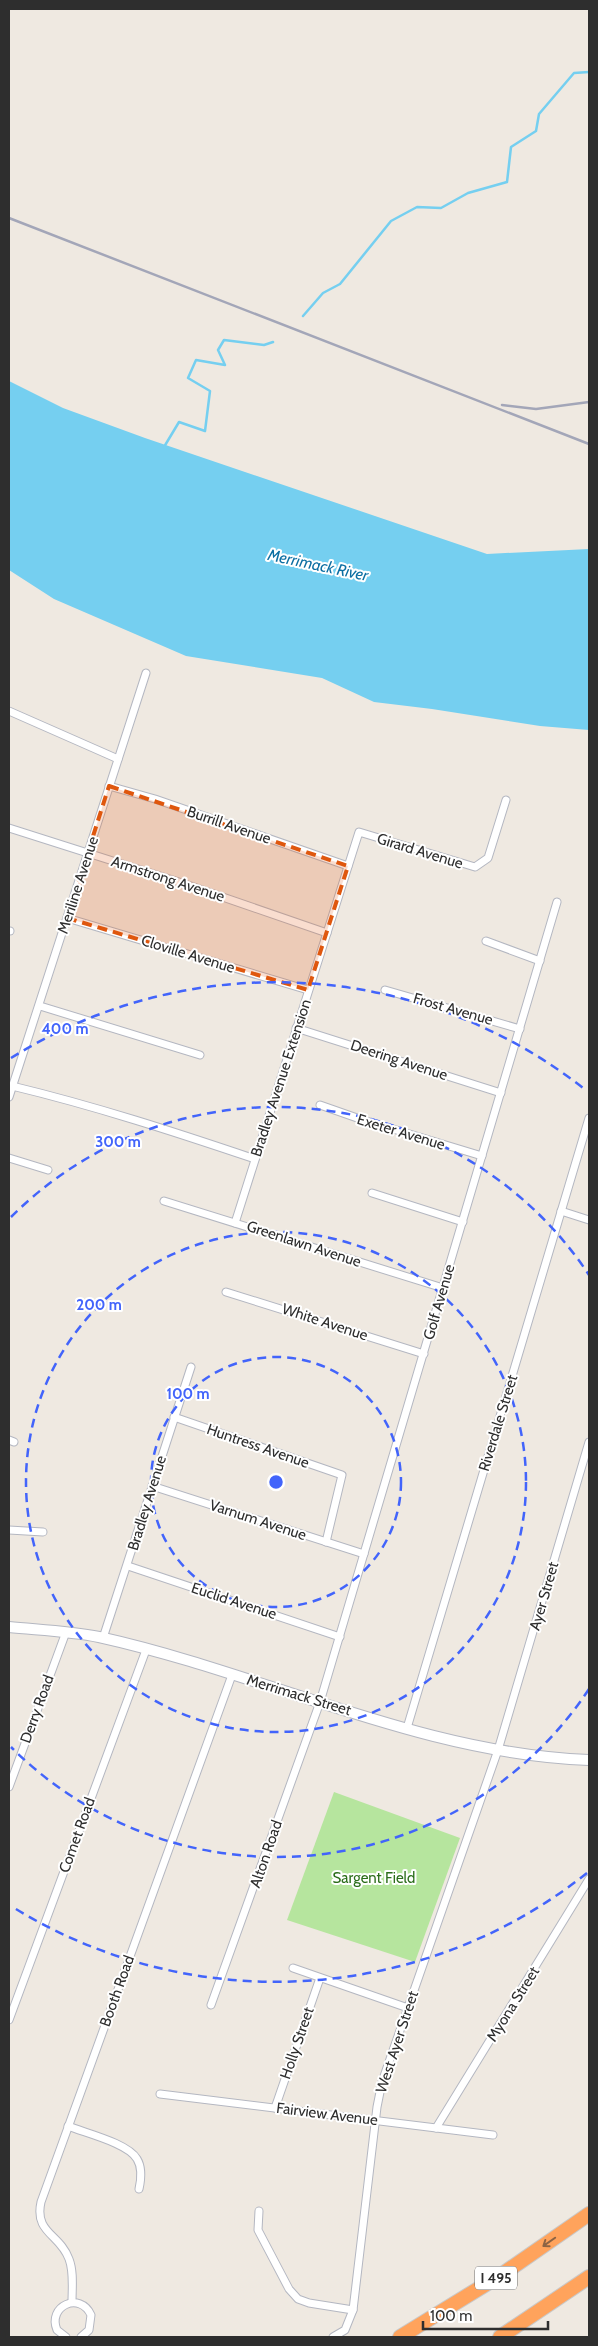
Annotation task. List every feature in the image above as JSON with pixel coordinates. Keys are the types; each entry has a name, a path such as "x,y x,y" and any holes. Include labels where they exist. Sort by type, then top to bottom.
{"highway":[{"name":"I 495","path":"400,2337 501,2275 589,2214"},
{"path":"500,2337 589,2277"}],"main road":[{"name":"Merrimack Street","path":"9,1627 66,1632 103,1638 407,1728 498,1750 555,1759 589,1760"}],"street":[{"name":"Meriline Avenue","path":"9,1097 40,1006 146,673"},
{"path":"9,711 118,759"},
{"name":"Burrill Avenue","path":"109,786 155,799 348,866"},
{"name":"Girard Avenue","path":"348,866 359,832 469,866 481,865 488,858 506,800"},
{"name":"Armstrong Avenue","path":"9,828 195,887 327,933"},
{"path":"327,933 348,866"},
{"name":"Golf Avenue","path":"320,1702 557,902"},
{"name":"Cloville Avenue","path":"67,918 308,990"},
{"name":"Bradley Avenue Extension","path":"235,1222 327,933"},
{"path":"486,942 540,960"},
{"name":"Frost Avenue","path":"385,990 520,1028"},
{"path":"40,1006 200,1055"},
{"name":"Deering Avenue","path":"296,1028 501,1093"},
{"path":"12,1086 78,1102 156,1125 255,1159"},
{"name":"Exeter Avenue","path":"320,1105 482,1156"},
{"name":"Riverdale Street","path":"407,1728 589,1118"},
{"path":"9,1158 48,1170"},
{"path":"372,1193 463,1222"},
{"name":"Greenlawn Avenue","path":"164,1201 443,1288"},
{"path":"561,1212 589,1220"},
{"name":"White Avenue","path":"226,1292 424,1354"},
{"name":"Bradley Avenue","path":"103,1638 128,1566 191,1367"},
{"name":"Huntress Avenue","path":"174,1417 342,1475 326,1542"},
{"name":"Ayer Street","path":"498,1750 589,1442"},
{"name":"Varnum Avenue","path":"152,1486 364,1554"},
{"path":"9,1530 42,1532"},
{"name":"Euclid Avenue","path":"128,1566 340,1637"},
{"name":"Derry Road","path":"9,1787 66,1632"},
{"name":"Comet Road","path":"9,2020 146,1650"},
{"name":"Booth Road","path":"72,2302 70,2260 64,2248 42,2224 39,2211 68,2126 232,1675"},
{"name":"Alton Road","path":"212,2005 320,1702"},
{"name":"West Ayer Street","path":"333,2337 345,2330 353,2310 382,2082 498,1750"},
{"name":"Myona Street","path":"436,2128 589,1879"},
{"path":"293,1968 408,2008"},
{"name":"Holly Street","path":"274,2108 320,1978"},
{"name":"Fairview Avenue","path":"160,2094 493,2136"},
{"path":"68,2126 129,2150 135,2155 140,2166 139,2189"},
{"path":"259,2210 258,2230 289,2289 298,2299 309,2303 353,2310"},
{"path":"66,2337 57,2330 55,2316 60,2308 72,2302 82,2304 91,2315 89,2330 81,2337"}],"highlighted area":[{"path":"109,786 348,866 308,990 67,918"}],"green space":[{"name":"Sargent Field","path":"334,1792 460,1838 415,1962 287,1920"}],"water":[{"name":"Merrimack River","path":"9,381 63,408 145,438 487,554 589,549 589,730 540,726 374,702 322,678 186,656 54,599 9,570"}],"waterway":[{"path":"303,316 323,293 340,284 391,221 417,207 441,208 468,193 507,182 511,147 536,131 539,114 574,73 589,72"},
{"path":"164,447 179,422 205,431 210,391 188,378 196,360 225,365 218,350 224,340 264,345 273,342"}],"railway":[{"path":"9,218 589,444"},
{"path":"502,405 536,409 589,402"}]}
